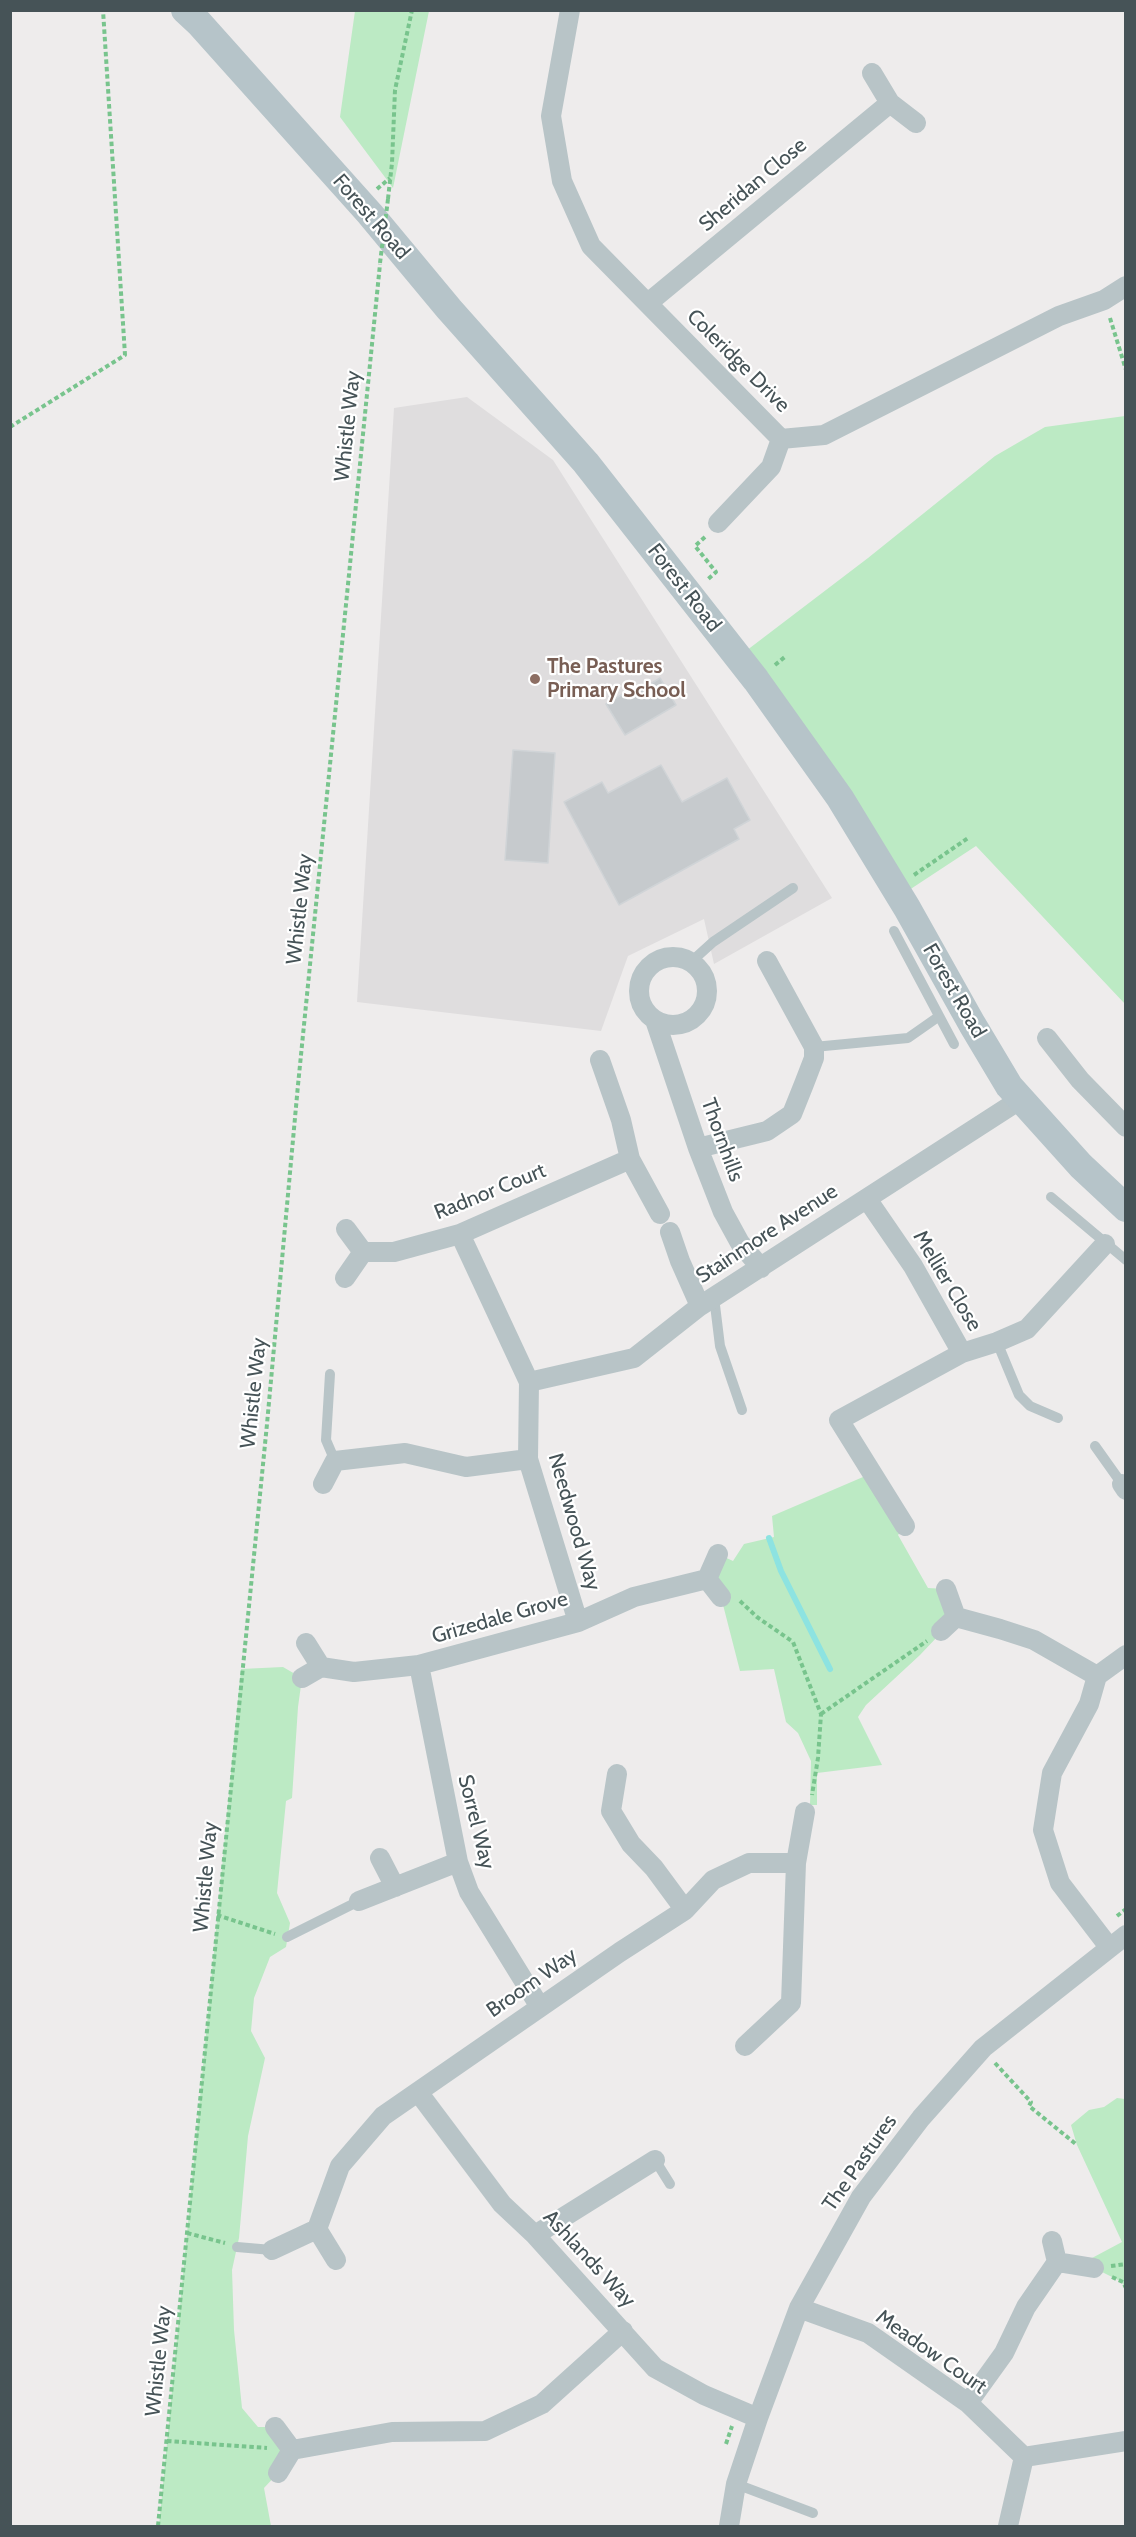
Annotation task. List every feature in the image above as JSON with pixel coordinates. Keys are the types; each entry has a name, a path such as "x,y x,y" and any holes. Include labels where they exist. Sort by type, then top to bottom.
{"street":[{"name":"Forest Road","path":"185,10 370,214 449,309 586,463 756,680 840,798 1010,1086 1081,1166 1125,1208"},
{"name":"Coleridge Drive","path":"570,10 551,116 562,181 591,246 781,439 825,435 1059,315 1104,300 1125,286"},
{"path":"872,73 890,103 916,123"},
{"name":"Sheridan Close","path":"648,303 890,103"},
{"path":"718,523 771,467 781,439"},
{"name":"Thornhills","path":"692,961 679,956 665,957 653,963 644,972 639,985 640,999 645,1011 655,1020 698,1148 723,1212 740,1243 761,1268"},
{"path":"698,1148 767,1131 792,1114 814,1058 814,1047 767,960"},
{"path":"655,1020 668,1025 682,1024 694,1019 703,1009 708,996 707,982 702,970 692,961"},
{"path":"1047,1038 1080,1080 1125,1127"},
{"path":"600,1060 621,1120 630,1159 660,1214"},
{"name":"Stainmore Avenue","path":"529,1382 634,1358 707,1302 1021,1099"},
{"name":"Radnor Court","path":"363,1251 394,1252 460,1234 630,1159"},
{"name":"Mellier Close","path":"867,1199 913,1266 962,1353 997,1342 1027,1329 1105,1244"},
{"path":"345,1278 363,1251 346,1229"},
{"path":"670,1232 680,1261 707,1302"},
{"name":"Needwood Way","path":"460,1234 529,1382 528,1459 578,1622"},
{"path":"905,1526 838,1420 962,1353"},
{"path":"323,1484 335,1461 405,1453 466,1467 528,1459"},
{"path":"718,1554 707,1579 721,1597"},
{"name":"Grizedale Grove","path":"321,1667 354,1672 419,1665 578,1622 634,1597 707,1579"},
{"path":"945,1589 956,1617"},
{"path":"941,1631 956,1617"},
{"path":"956,1617 1034,1640 1097,1676"},
{"path":"302,1678 321,1667 306,1643"},
{"path":"1109,1947 1060,1883 1043,1830 1052,1773 1089,1704 1097,1676 1125,1655"},
{"name":"Sorrel Way","path":"419,1665 458,1862 469,1892 540,2007"},
{"path":"617,1774 611,1811 632,1844 654,1868 685,1910"},
{"path":"745,2046 791,2003 796,1863 805,1812"},
{"path":"380,1858 395,1887"},
{"path":"359,1901 458,1862"},
{"name":"Broom Way","path":"317,2229 340,2166 383,2116 685,1910 713,1880 749,1863 796,1863"},
{"name":"The Pastures","path":"729,2526 736,2484 799,2308 861,2197 921,2118 984,2048 1125,1935"},
{"name":"Ashlands Way","path":"418,2092 502,2204 535,2235 655,2368 704,2395 758,2418"},
{"path":"535,2235 655,2160"},
{"path":"272,2250 317,2229 336,2260"},
{"path":"968,2403 1004,2353 1026,2307 1057,2262 1052,2241"},
{"path":"1057,2262 1094,2268"},
{"name":"Meadow Court","path":"799,2308 868,2333 968,2403 1024,2457"},
{"path":"278,2473 292,2450 392,2432 485,2431 542,2404 623,2331"},
{"path":"275,2427 292,2450"},
{"path":"1008,2526 1024,2457 1125,2441"}],"lane":[{"path":"692,961 713,942 793,888"},
{"path":"894,931 954,1044"},
{"path":"814,1047 908,1038 938,1017"},
{"path":"1051,1197 1125,1260"},
{"path":"707,1302 742,1410"},
{"path":"997,1342 1019,1395 1030,1406 1058,1418"},
{"path":"330,1374 326,1440 335,1461"},
{"path":"1095,1446 1124,1487"},
{"path":"288,1937 359,1901"},
{"path":"655,2160 670,2184"},
{"path":"237,2247 272,2250"},
{"path":"736,2484 813,2513"}],"path":[{"path":"10,427 125,355 103,10"},
{"name":"Whistle Way","path":"158,2526 380,263 392,163 395,90 412,10"},
{"path":"1104,300 1125,370"},
{"path":"690,596 716,572 695,546 718,523"},
{"path":"895,889 968,838"},
{"path":"707,1579 733,1593 756,1617 793,1642 821,1714 818,1758 810,1804 805,1812"},
{"path":"821,1714 941,1631"},
{"path":"217,1916 288,1937"},
{"path":"984,2048 989,2057 1031,2102 1029,2106 1077,2145"},
{"path":"187,2233 237,2247"},
{"path":"167,2441 292,2450"}],"shaded area":[{"name":"The Pastures Primary School","path":"467,397 553,460 832,898 714,964 704,919 628,956 601,1031 357,1002 394,408"}],"green space":[{"path":"355,11 429,11 393,188 340,117"},
{"path":"1125,416 1125,1004 976,846 900,896 738,657 868,558 995,456 1045,427"},
{"path":"870,1474 905,1526 898,1535 928,1588 946,1589 956,1617 920,1655 866,1705 858,1717 882,1765 817,1773 817,1805 810,1805 811,1761 798,1733 786,1722 774,1669 740,1671 721,1597 707,1579 718,1554 733,1561 744,1544 774,1537 772,1516"},
{"path":"283,1667 302,1678 292,1798 286,1801 277,1893 290,1923 286,1947 270,1957 254,1998 251,2031 265,2058 248,2136 239,2238 232,2270 234,2330 242,2408 258,2427 275,2427 292,2450 278,2473 264,2488 271,2526 159,2526 241,1669"},
{"path":"1117,2098 1125,2099 1125,2288 1122,2282 1094,2268 1092,2258 1122,2242 1077,2145 1071,2125 1089,2110 1104,2107"}],"building":[{"path":"660,678 676,705 625,735 606,704 633,688 636,693"},
{"path":"513,750 555,753 548,863 505,860"},
{"path":"661,765 682,802 727,778 750,820 734,829 739,839 619,905 564,802 602,782 608,793"}],"waterway":[{"path":"769,1538 781,1571 830,1669"}],"place":[{"name":"The Pastures Primary School","path":"535,679"}]}
